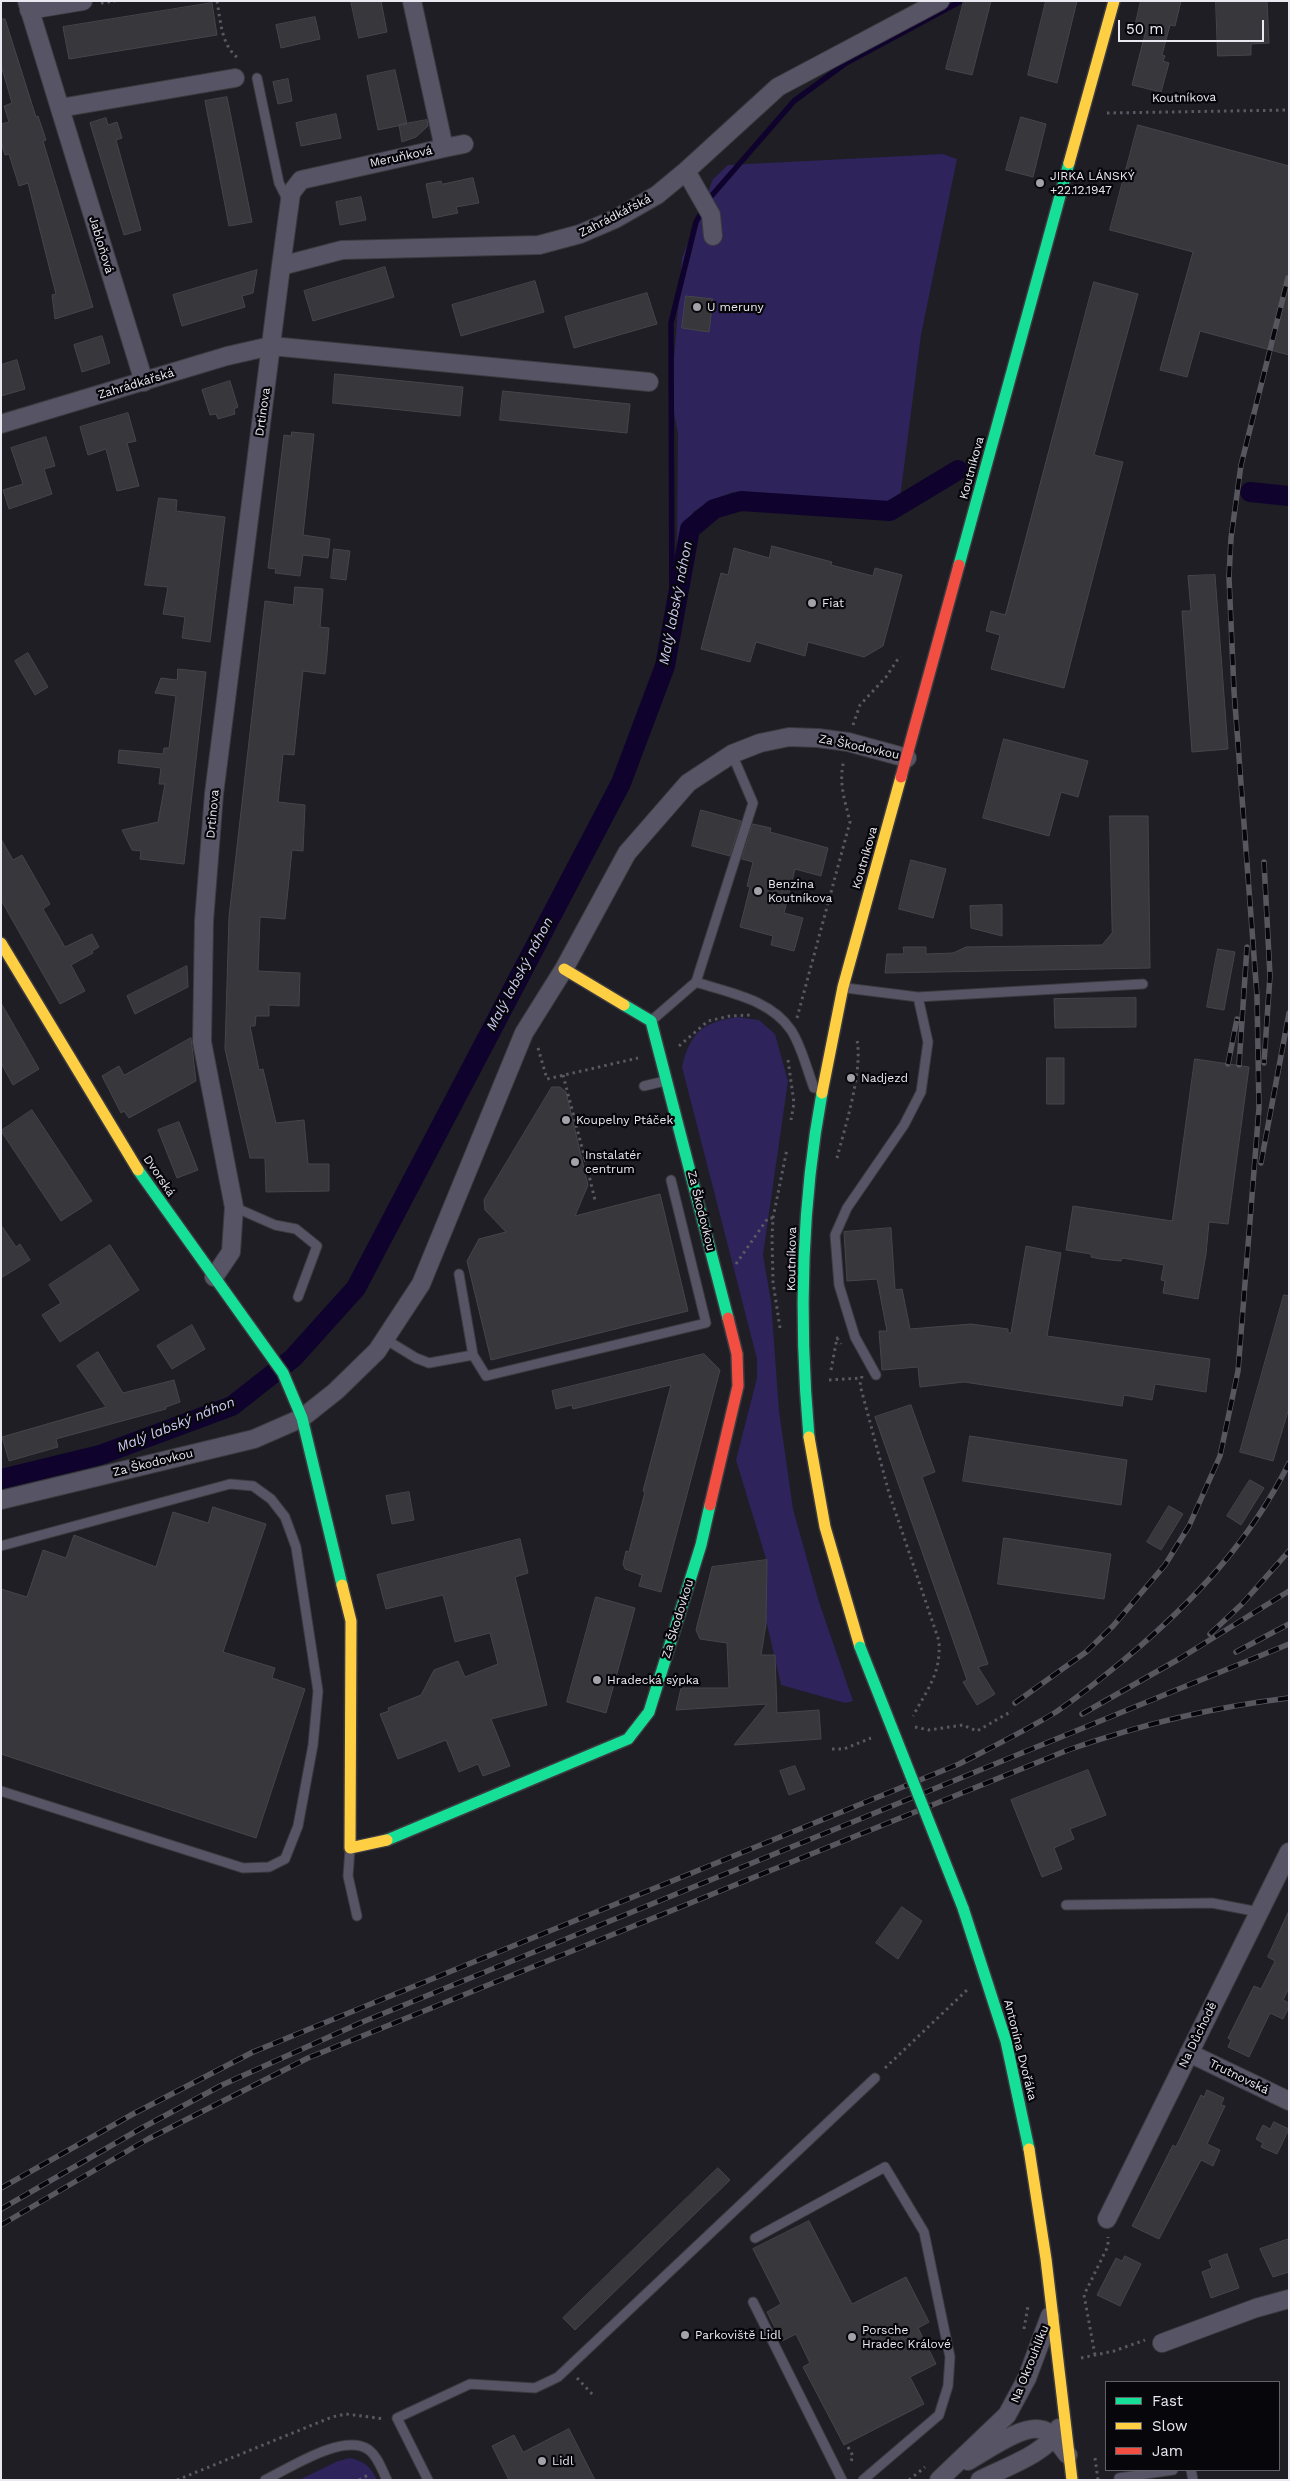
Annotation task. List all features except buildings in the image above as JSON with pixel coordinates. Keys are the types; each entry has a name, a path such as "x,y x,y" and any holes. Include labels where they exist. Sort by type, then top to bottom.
{"main road":[{"name":"Koutníkova","path":"860,1647 830,1546 817,1489 809,1429 805,1341 806,1239 812,1156 820,1102 843,987 1114,1"},
{"name":"Dvorská","path":"1,943 143,1178 283,1373 302,1418"},
{"path":"564,969 651,1021"},
{"name":"Za Škodovkou","path":"350,1848 393,1839 628,1739 650,1712 701,1545 738,1386 737,1354 668,1080 651,1021"},
{"path":"302,1418 351,1621 350,1848"},
{"name":"Antonína Dvořáka","path":"860,1647 963,1908 982,1959 1000,2022 1019,2098 1044,2239 1072,2480"}],"street":[{"name":"Jabloňová","path":"83,1 28,6 144,382"},
{"name":"Meruňková","path":"281,266 291,193 296,186 308,177 444,148 412,1"},
{"name":"Zahrádkářská","path":"281,266 342,250 539,245 561,241 596,228 657,195 778,87 940,1"},
{"path":"60,108 235,78"},
{"path":"444,148 464,144"},
{"path":"686,171 711,215 713,236"},
{"path":"271,346 281,266"},
{"name":"Zahrádkářská","path":"1,424 227,356 271,346 649,382"},
{"name":"Drtinova","path":"214,1277 231,1252 234,1207 202,1042 204,921 214,794 271,346"},
{"name":"Za Škodovkou","path":"1,1500 254,1439 302,1418 336,1392 377,1351 421,1284 524,1033 564,969 627,853 688,783 732,754 760,742 804,737 848,742 907,758"},
{"name":"Na Důchodě","path":"1107,2219 1289,1852"},
{"name":"Trutnovská","path":"1189,2053 1289,2101"},
{"path":"1162,2343 1256,2308 1289,2299"},
{"name":"Na Okrouhlíku","path":"942,2476 1007,2415 1027,2378 1052,2308"},
{"path":"980,2480 1031,2454 1054,2438 1059,2427 1064,2405"},
{"path":"942,2476 1027,2430 1045,2431 1054,2438 1070,2457"}],"lane":[{"path":"257,78 278,183 290,202"},
{"path":"651,1021 696,982 753,803 732,754"},
{"path":"696,982 764,1004 777,1014 792,1031 820,1102"},
{"path":"843,987 868,992 918,997 1143,984"},
{"path":"876,1375 855,1337 839,1285 835,1235 847,1208 904,1125 921,1092 928,1042 918,997"},
{"path":"644,1086 668,1080"},
{"path":"460,1274 473,1355 486,1376 706,1323 671,1180"},
{"path":"234,1207 275,1225 296,1229 317,1246 298,1297"},
{"path":"385,1339 416,1358 429,1363 473,1355"},
{"path":"1,1546 230,1484 253,1486 271,1499 285,1517 296,1548 318,1691 313,1746 298,1826 285,1859 269,1868 243,1868 1,1790"},
{"path":"350,1848 348,1876 357,1916"},
{"path":"1066,1905 1212,1903 1259,1912"},
{"path":"428,2480 397,2418 462,2386 470,2384 535,2388 549,2383 567,2369 875,2078"},
{"path":"755,2238 884,2167 924,2232 950,2357 948,2386 939,2415 863,2480"},
{"path":"753,2302 842,2480"},
{"path":"265,2480 326,2450 353,2445 369,2450 375,2456 387,2480"},
{"path":"1119,2478 1166,2471"}],"path":[{"path":"217,1 226,44 232,53 257,78"},
{"name":"Koutníkova","path":"1090,92 1106,113 1289,110"},
{"path":"674,1049 682,1045 708,1022 730,1016 753,1016"},
{"path":"536,1040 547,1079 640,1057"},
{"path":"563,1075 595,1200"},
{"path":"584,1160 612,1152"},
{"path":"718,1277 728,1274 768,1218 773,1218"},
{"path":"830,1374 837,1338 842,1346"},
{"path":"869,1365 861,1378 860,1385 866,1411 889,1494 940,1641 938,1671 912,1717"},
{"path":"832,1380 861,1378"},
{"path":"908,1724 929,1730 963,1725 977,1731 1012,1712"},
{"path":"832,1749 844,1748 880,1735"},
{"path":"875,2078 970,1988 972,1997"},
{"path":"1095,2355 1084,2295 1108,2246 1107,2219"},
{"path":"1023,2334 1029,2298"},
{"path":"1081,2359 1152,2337 1162,2343"},
{"path":"567,2369 594,2396"},
{"path":"177,2480 332,2416 346,2414 382,2419 397,2418"},
{"path":"359,2480 373,2472"}],"shaded area":[{"path":"943,154 957,159 921,335 900,498 879,505 733,492 710,501 693,512 677,548 678,434 671,397 682,258 713,179 728,165"},
{"path":"738,1017 759,1020 775,1034 788,1081 763,1255 771,1301 779,1411 793,1509 819,1602 853,1701 845,1703 781,1685 766,1620 767,1562 736,1460 757,1378 757,1359 682,1067 689,1045 700,1031 716,1022"},
{"path":"350,2458 366,2465 377,2480 299,2480 338,2461"}],"waterway":[{"path":"707,201 794,101 846,63 961,1"},
{"path":"672,628 671,323 696,222 700,215"},
{"name":"Malý labský náhon","path":"1,1479 100,1455 232,1406 293,1358 356,1288 621,783 665,666 690,529 714,509 741,501 890,511 958,470"},
{"name":"Malý labský náhon","path":"1250,492 1289,496"}],"railway":[{"path":"1015,1703 1086,1652 1113,1626 1165,1565 1189,1526 1220,1456 1238,1371 1259,1108 1257,996 1234,691 1229,577 1231,538 1241,465 1288,278"},
{"path":"1264,862 1270,976 1264,1063"},
{"path":"1239,1065 1247,947"},
{"path":"1261,1163 1289,1013"},
{"path":"1228,1064 1237,1019"},
{"path":"1,2188 133,2114 253,2052 959,1764 1032,1726 1083,1693 1174,1616 1218,1570 1237,1545 1256,1519 1289,1463"},
{"path":"1210,1634 1242,1604 1289,1551"},
{"path":"1082,1714 1179,1659 1289,1591"},
{"path":"1236,1652 1289,1624"},
{"path":"1,2209 140,2129 222,2085 360,2023 1289,1644"},
{"path":"1,2225 148,2139 308,2058 1068,1750 1177,1718 1232,1706 1289,1698"}],"traffic: fast":[{"path":"959,565 1069,163"},
{"path":"624,1005 651,1021 728,1318"},
{"path":"809,1437 804,1351 804,1265 810,1179 822,1093"},
{"path":"138,1170 283,1373 302,1418 342,1585"},
{"path":"387,1840 628,1739 649,1712 701,1545 710,1505"},
{"path":"860,1647 963,1908"},
{"path":"963,1908 1006,2041 1029,2149"}],"traffic: slow":[{"path":"1069,163 1114,1"},
{"path":"822,1093 843,987 901,777"},
{"path":"1,943 138,1170"},
{"path":"564,969 624,1005"},
{"path":"809,1437 825,1527 860,1647"},
{"path":"342,1585 351,1621 350,1848 387,1840"},
{"path":"1029,2149 1046,2259 1072,2480"}],"traffic: jam":[{"path":"901,777 959,565"},
{"path":"710,1505 738,1386 737,1354 728,1318"}],"place":[{"name":"JIRKA LÁNSKÝ +22.12.1947","path":"1040,183"},
{"name":"U meruny","path":"697,307"},
{"name":"Fiat","path":"812,603"},
{"name":"Benzina Koutníkova","path":"758,891"},
{"name":"Nadjezd","path":"851,1078"},
{"name":"Koupelny Ptáček","path":"566,1120"},
{"name":"Instalatér centrum","path":"575,1162"},
{"name":"Hradecká sýpka","path":"597,1680"},
{"name":"Parkoviště Lidl","path":"685,2335"},
{"name":"Porsche Hradec Králové","path":"852,2337"},
{"name":"Lidl","path":"542,2461"}]}
